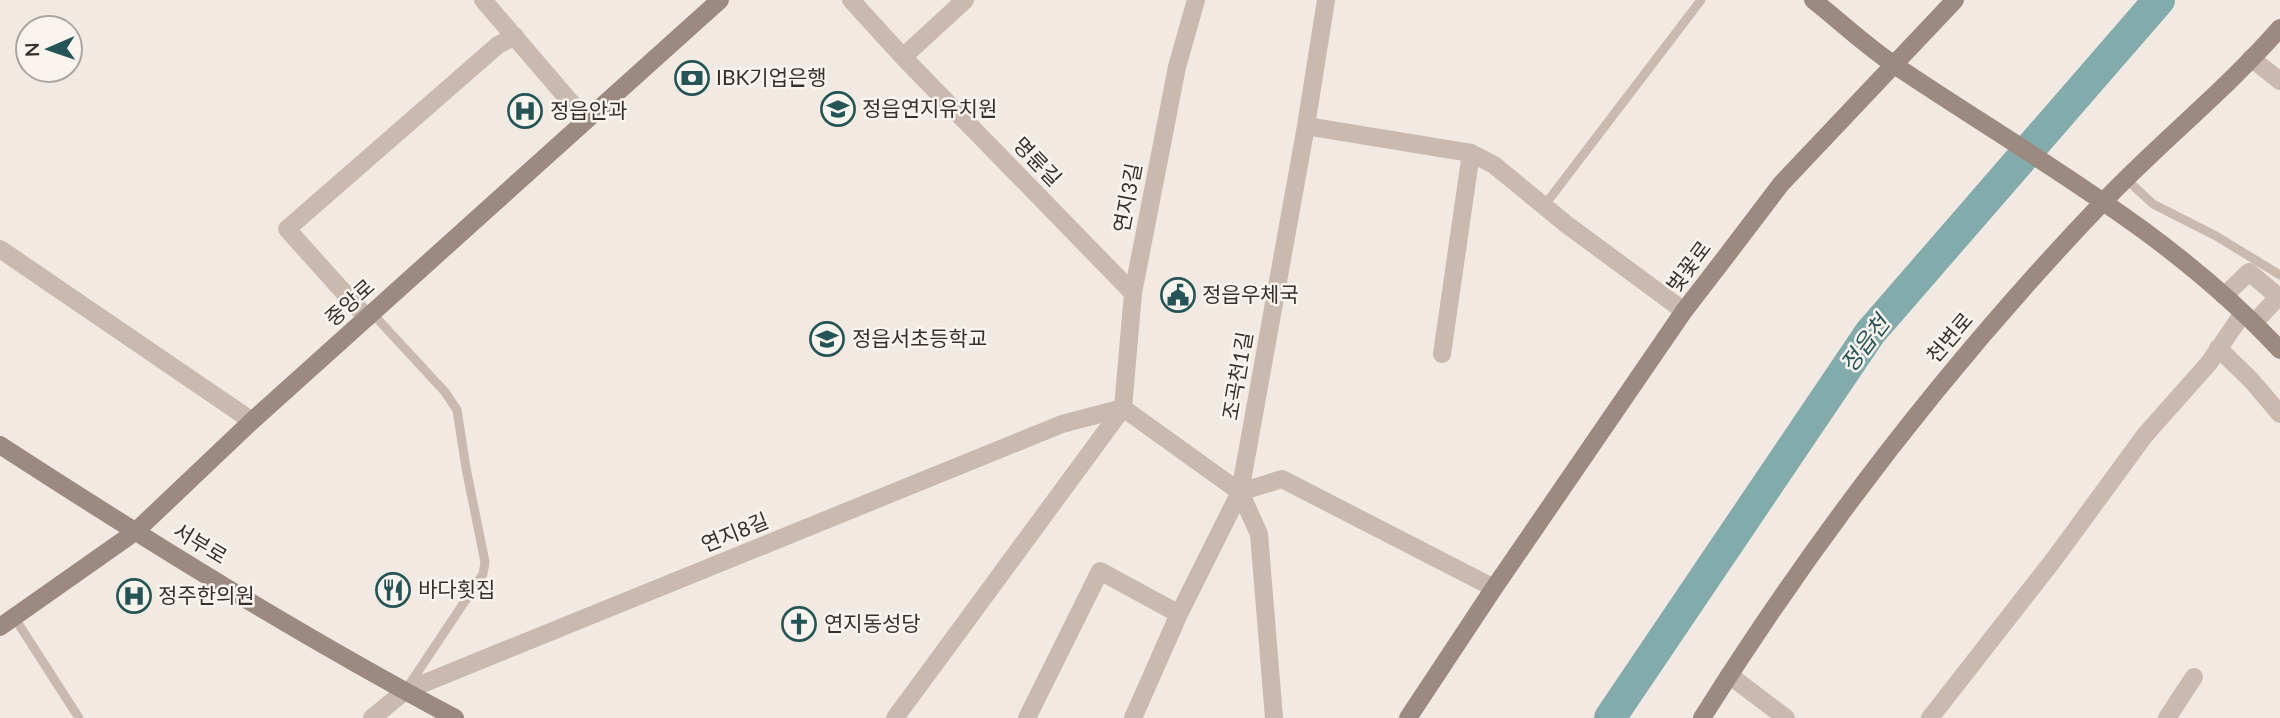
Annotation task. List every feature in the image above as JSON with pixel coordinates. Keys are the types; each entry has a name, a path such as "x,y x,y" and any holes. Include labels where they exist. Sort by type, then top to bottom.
{"street":[{"path":"483,0 586,121"},
{"name":"중앙로","path":"7,622 135,532 252,421 720,0"},
{"name":"명륜길","path":"851,0 1133,293"},
{"path":"903,57 965,0"},
{"name":"연지3길","path":"1124,408 1133,293 1177,67 1196,0"},
{"name":"조곡천1길","path":"1133,718 1179,614 1240,492 1326,0"},
{"path":"1813,0 1894,65 2079,184 2197,271 2280,350"},
{"name":"벚꽃로","path":"1408,718 1684,311 1781,184 1955,0"},
{"name":"천변로","path":"1702,718 1752,638 1855,493 1970,348 2103,201 2280,27"},
{"path":"370,316 286,229 498,45 514,36"},
{"path":"2251,58 2280,81"},
{"path":"1306,126 1471,153 1494,165 1684,311"},
{"path":"1442,354 1471,153"},
{"path":"0,248 252,421"},
{"path":"1930,718 2055,558 2145,435 2209,363 2218,348 2278,287 2249,272 2224,296"},
{"path":"2218,348 2251,380 2280,414"},
{"path":"895,718 1124,408 1240,492 1259,534 1275,718"},
{"name":"연지8길","path":"372,718 405,691 1062,424 1124,408"},
{"name":"서부로","path":"0,445 135,532 455,718"},
{"path":"1240,492 1282,479 1494,588"},
{"path":"1027,718 1100,571 1179,614"},
{"path":"1729,675 1786,718"},
{"path":"2167,718 2193,677"}],"lane":[{"path":"1544,206 1701,0"},
{"path":"2126,179 2153,204 2216,236 2278,287"},
{"path":"370,316 445,392 457,410 485,562 483,574 405,691"},
{"path":"7,622 79,718"}],"waterway":[{"name":"정읍천","path":"1610,718 1870,333 2159,0"}],"place":[{"name":"IBK기업은행","path":"692,78"},
{"name":"정읍연지유치원","path":"838,109"},
{"name":"정읍안과","path":"525,111"},
{"name":"정읍우체국","path":"1178,295"},
{"name":"정읍서초등학교","path":"827,339"},
{"name":"바다횟집","path":"393,590"},
{"name":"정주한의원","path":"134,596"},
{"name":"연지동성당","path":"799,624"}]}
